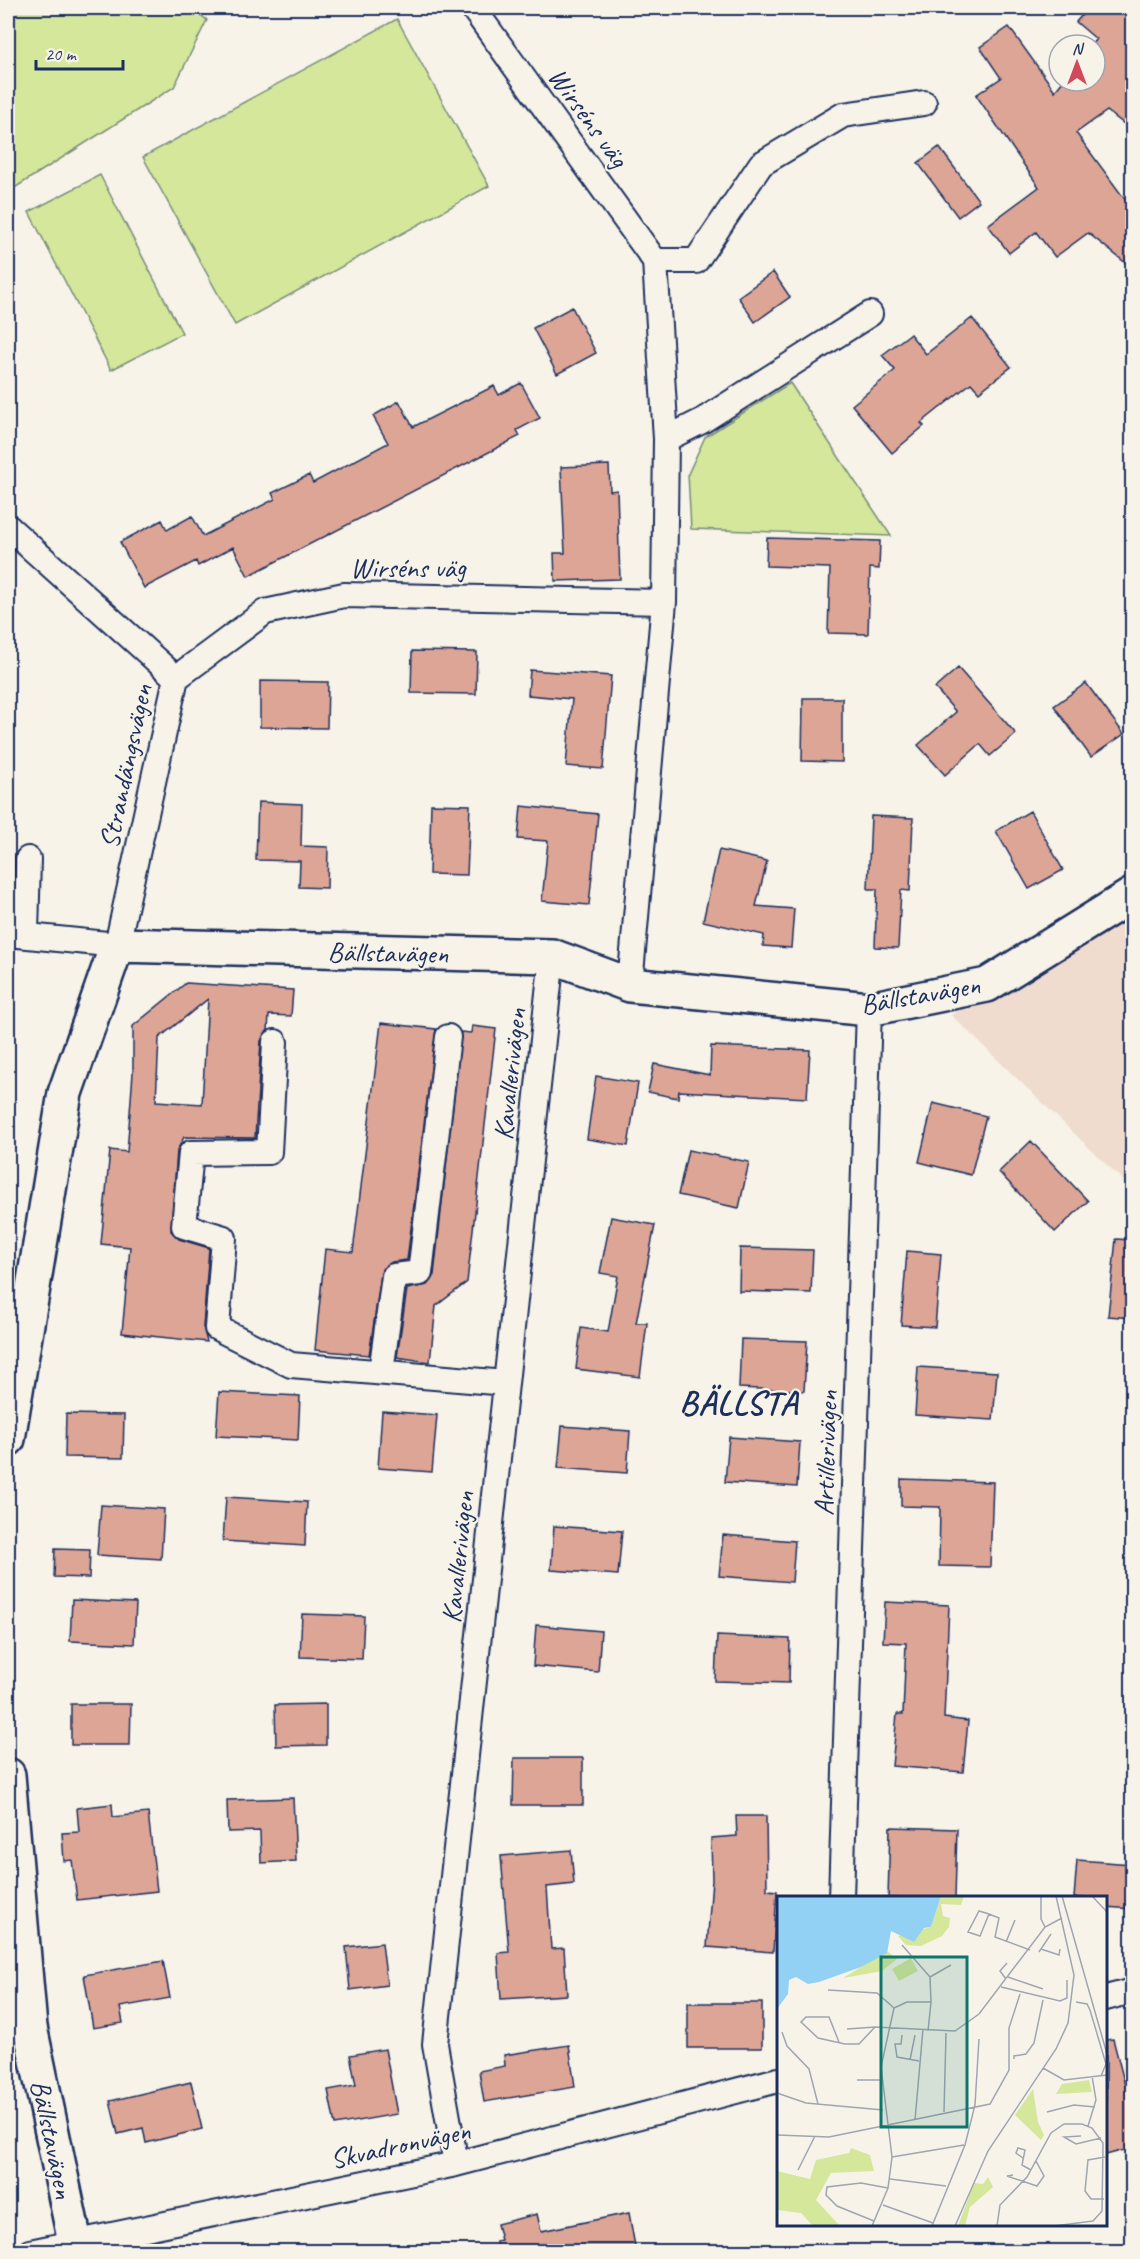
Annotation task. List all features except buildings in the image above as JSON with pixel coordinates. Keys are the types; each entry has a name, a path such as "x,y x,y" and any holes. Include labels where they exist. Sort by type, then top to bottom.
{"street":[{"name":"Wirséns väg","path":"473,8 655,261"},
{"path":"630,985 664,602 666,439 655,261 696,261 761,164 843,115 924,103"},
{"path":"666,439 702,422 870,314"},
{"name":"Strandängsvägen","path":"8,527 176,678 117,945"},
{"name":"Wirséns väg","path":"176,678 265,612 344,595 664,602"},
{"path":"8,1439 65,1092 117,945 17,934 28,859"},
{"name":"Bällstavägen","path":"117,945 552,956 630,985 869,1010 987,985 1132,895"},
{"name":"Kavallerivägen","path":"456,2164 435,2044 552,956"},
{"name":"Artillerivägen","path":"841,1896 869,1010"},
{"path":"381,1372 394,1276 420,1273 448,1037"},
{"path":"275,1042 269,1152 191,1153 184,1226 224,1238 217,1328 291,1365 506,1383"},
{"name":"Bällstavägen","path":"8,1774 19,2027 76,2247"},
{"path":"1107,1998 1132,1991"},
{"name":"Skvadronvägen","path":"30,2252 76,2247 456,2164 777,2080"}],"shaded area":[{"path":"1132,904 1132,1189 951,1015"}],"green space":[{"path":"8,8 191,8 207,20 174,87 16,187 8,189"},
{"path":"397,19 489,186 235,325 143,157"},
{"path":"100,175 182,333 111,370 29,212"},
{"path":"790,383 891,536 691,529 688,474 705,437"}],"district":[{"name":"BÄLLSTA","path":"739,1402"}]}
